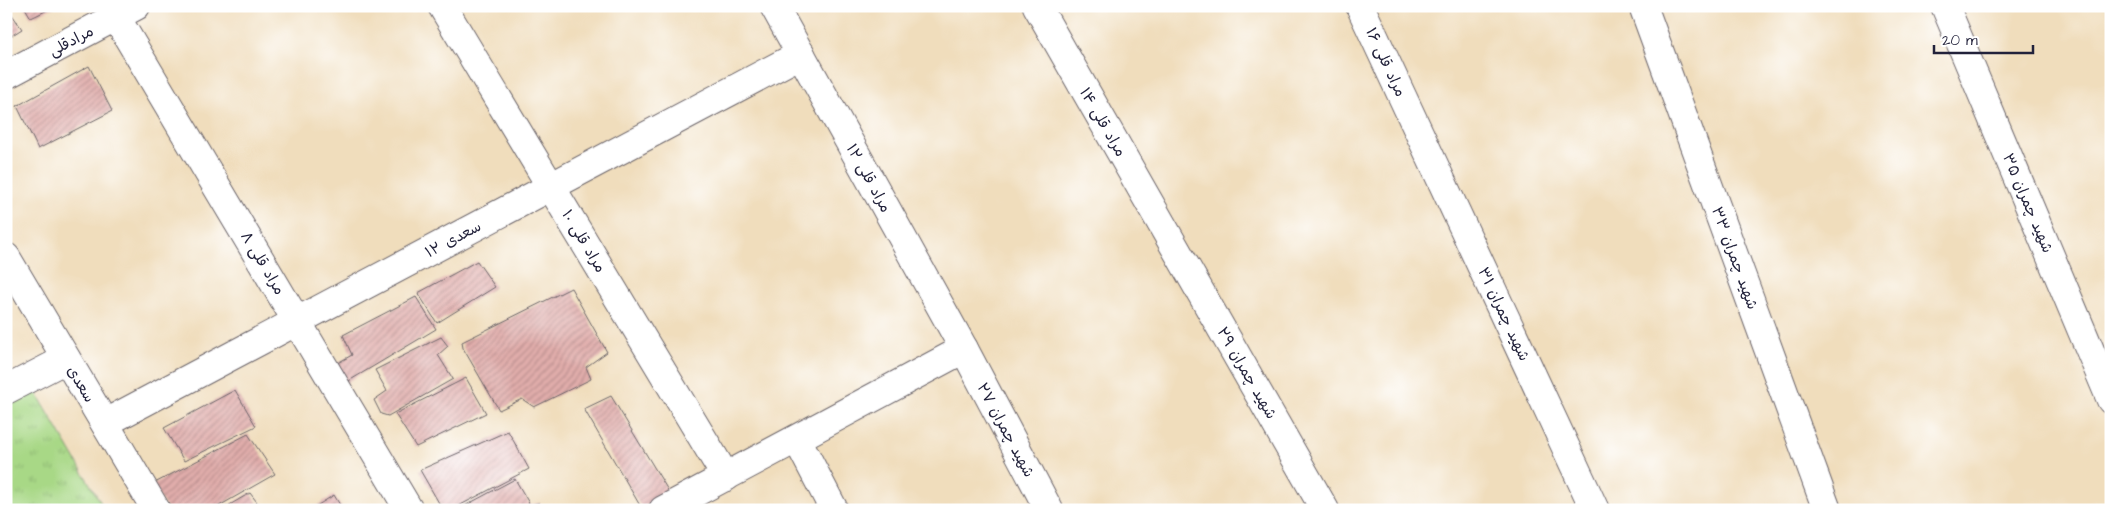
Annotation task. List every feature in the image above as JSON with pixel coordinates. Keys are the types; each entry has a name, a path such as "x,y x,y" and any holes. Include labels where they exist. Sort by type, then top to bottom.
{"street":[{"name":"مراد قلی ۱۰","path":"442,6 726,476"},
{"name":"مراد قلی ۱۲","path":"774,6 964,349"},
{"name":"مراد قلی ۱۴","path":"1037,6 1169,237"},
{"name":"مراد قلی ۱۶","path":"1360,6 1412,118"},
{"name":"شهید چمران ۳۳","path":"1643,6 1827,510"},
{"name":"شهید چمران ۳۵","path":"1945,6 2111,400"},
{"name":"مرادقلی","path":"6,75 126,12"},
{"name":"مراد قلی ۸","path":"126,12 297,322 409,510"},
{"name":"سعدی ۱۲","path":"105,423 801,54"},
{"name":"شهید چمران ۳۱","path":"1412,118 1595,510"},
{"name":"شهید چمران ۲۹","path":"1169,237 1325,510"},
{"name":"سعدی","path":"6,257 156,510"},
{"path":"663,510 964,349"},
{"name":"شهید چمران ۲۷","path":"964,349 1049,510"},
{"path":"6,390 66,358"},
{"path":"797,439 834,510"}],"green space":[{"path":"23,370 105,510 6,510 6,379"}],"building":[{"path":"6,6 22,29 6,39"},
{"path":"24,6 56,6 31,18"},
{"path":"89,66 112,111 38,149 17,106"},
{"path":"477,261 495,287 437,323 418,293"},
{"path":"571,288 607,352 586,367 591,379 534,407 522,399 499,410 463,348 462,342"},
{"path":"416,297 436,329 342,385 332,366 352,355 343,335"},
{"path":"441,337 448,346 438,355 453,379 388,416 381,414 374,400 387,391 375,370"},
{"path":"466,378 486,413 416,447 395,414"},
{"path":"235,390 256,426 184,461 164,428"},
{"path":"611,396 669,492 642,509 584,409"},
{"path":"508,431 529,469 451,510 443,510 420,470"},
{"path":"248,434 275,474 212,510 168,510 151,485"},
{"path":"515,479 530,505 539,503 543,510 457,510"},
{"path":"250,493 263,510 221,510"},
{"path":"334,495 343,510 310,510"}]}
